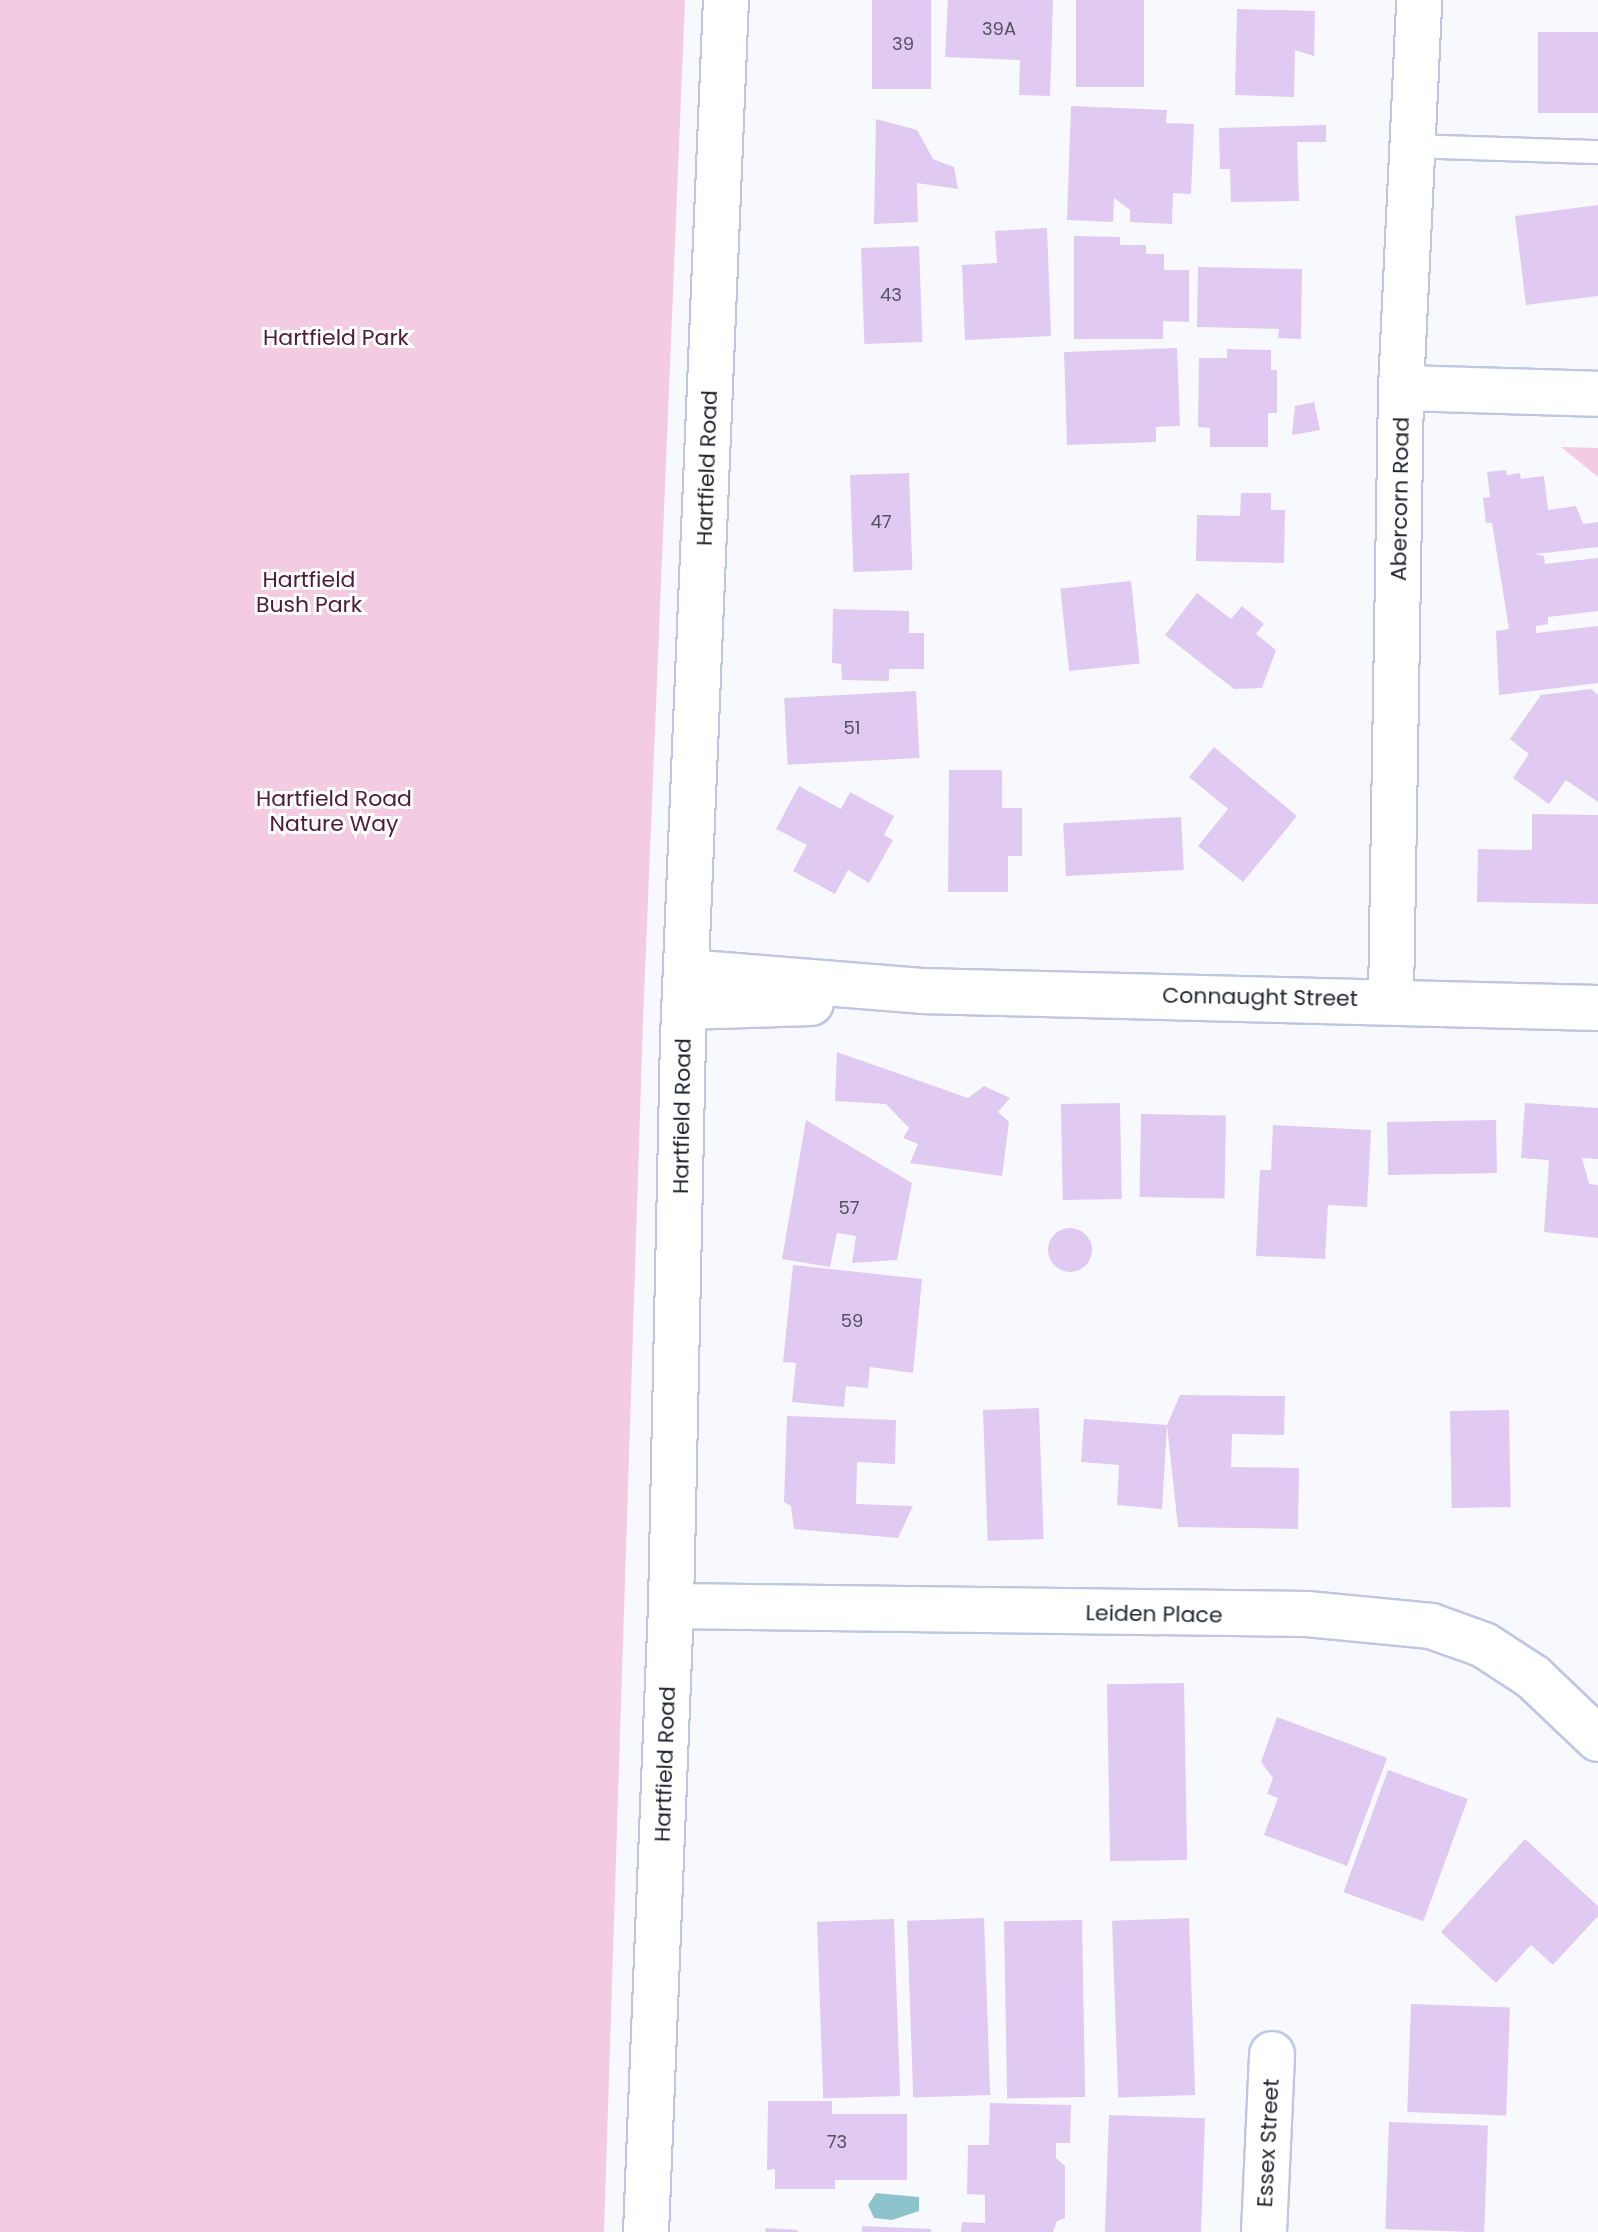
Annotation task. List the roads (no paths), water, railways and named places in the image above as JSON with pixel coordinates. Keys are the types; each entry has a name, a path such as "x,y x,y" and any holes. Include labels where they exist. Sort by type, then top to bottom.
{"street":[{"name":"Hartfield Road","path":"646,2232 671,1606 686,990 726,0"},
{"name":"Abercorn Road","path":"1391,999 1401,388 1419,0"},
{"path":"1401,388 1598,394"},
{"name":"Connaught Street","path":"686,990 812,1003 921,991 1391,999 1598,1008"},
{"name":"Leiden Place","path":"671,1606 1307,1614 1431,1626 1484,1645 1533,1677 1598,1739"},
{"name":"Essex Street","path":"1264,2232 1272,2054"}],"lane":[{"path":"1413,146 1598,152"}],"water":[{"path":"876,2193 919,2197 919,2211 892,2220 874,2218 868,2205"}],"park label":[{"name":"Hartfield Park","path":"336,338"},
{"name":"Hartfield Bush Park","path":"309,592"},
{"name":"Hartfield Road Nature Way","path":"334,810"}]}
